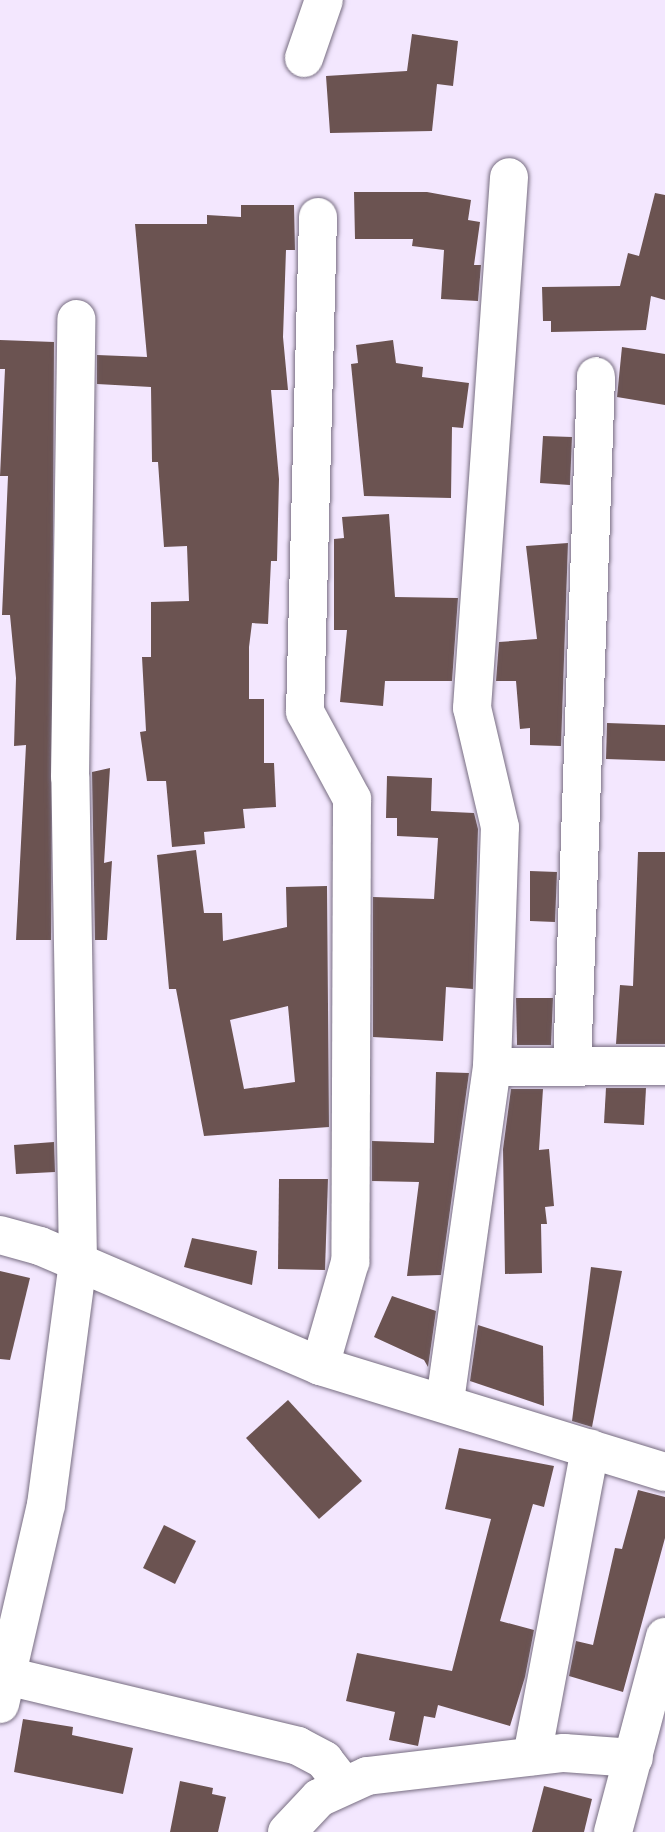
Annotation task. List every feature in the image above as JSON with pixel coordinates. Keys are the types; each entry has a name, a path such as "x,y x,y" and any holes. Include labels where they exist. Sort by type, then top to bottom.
{"street":[{"path":"304,58 324,0"},
{"path":"445,1401 492,1067 500,827 472,708 509,177"},
{"path":"318,217 305,712 352,799 350,1262 320,1366"},
{"path":"76,319 70,777 78,1263 46,1505 3,1690 298,1746 324,1760 343,1784"},
{"path":"572,1067 596,376"},
{"path":"492,1067 665,1066"},
{"path":"0,1235 78,1263 320,1366 445,1401 665,1472"},
{"path":"532,1756 590,1448"},
{"path":"613,1832 665,1637"},
{"path":"287,1832 318,1798 343,1784 532,1756 634,1758"}],"building":[{"path":"412,34 458,41 453,86 437,84 432,131 330,133 326,76 407,71"},
{"path":"354,192 427,192 471,200 468,220 480,222 474,265 481,265 478,301 441,299 444,250 412,246 413,239 355,239"},
{"path":"655,193 665,195 665,300 651,296 646,330 551,332 551,321 543,321 542,287 620,286 628,253 639,256"},
{"path":"241,205 294,205 295,250 286,250 283,337 288,390 271,390 279,479 277,561 271,561 268,624 252,623 249,647 249,699 264,699 264,763 274,763 276,807 243,809 245,828 204,832 205,844 172,847 166,781 147,781 140,732 146,731 142,657 151,657 151,602 189,601 187,546 164,547 158,462 152,462 151,387 97,384 97,355 147,357 135,224 207,224 207,215 241,217"},
{"path":"0,340 54,342 51,940 16,940 26,745 14,746 16,678 10,615 2,615 8,476 0,476 5,369 0,369"},
{"path":"393,340 396,363 423,367 422,377 469,383 463,428 452,427 451,498 364,496 351,364 358,363 356,345"},
{"path":"622,347 665,354 665,405 617,397"},
{"path":"543,436 572,437 570,485 540,483"},
{"path":"389,514 395,597 458,598 452,681 385,681 383,706 340,702 347,630 334,630 334,539 344,538 342,517"},
{"path":"568,543 561,746 530,745 530,728 520,729 516,681 496,681 499,642 537,639 526,546"},
{"path":"607,723 665,725 665,761 606,759"},
{"path":"110,768 104,863 112,861 107,940 95,940 92,772"},
{"path":"387,776 432,778 431,811 474,813 478,829 473,989 446,987 443,1041 373,1037 373,897 434,899 438,838 397,836 397,818 386,818"},
{"path":"196,850 204,913 222,913 223,941 287,927 286,887 327,886 329,1127 204,1136 176,989 169,989 157,855","holes":["288,1006 295,1082 244,1089 230,1020"]},
{"path":"638,852 665,852 665,1044 616,1044 620,985 633,986"},
{"path":"530,871 557,872 555,922 530,921"},
{"path":"516,998 553,998 551,1045 517,1045"},
{"path":"436,1072 469,1073 441,1275 407,1276 419,1182 372,1181 372,1141 434,1143"},
{"path":"606,1088 646,1088 644,1125 604,1123"},
{"path":"511,1089 543,1089 539,1150 549,1149 554,1206 545,1207 547,1224 541,1224 542,1273 505,1274 503,1149"},
{"path":"54,1142 55,1172 16,1174 14,1145"},
{"path":"279,1179 328,1179 325,1270 278,1269"},
{"path":"192,1238 257,1251 252,1285 184,1267"},
{"path":"591,1267 622,1271 592,1427 572,1421"},
{"path":"0,1271 30,1278 10,1360 0,1359"},
{"path":"392,1296 436,1311 428,1367 424,1360 374,1337"},
{"path":"478,1325 543,1346 544,1406 470,1381"},
{"path":"288,1400 362,1481 319,1519 246,1438"},
{"path":"459,1448 554,1466 544,1507 533,1504 500,1621 534,1630 525,1677 510,1726 438,1705 435,1718 424,1716 418,1746 389,1740 395,1712 346,1701 357,1653 452,1671 491,1519 445,1509"},
{"path":"638,1490 665,1497 665,1538 623,1692 569,1676 576,1641 593,1645 615,1548 622,1549"},
{"path":"164,1525 196,1541 175,1584 143,1568"},
{"path":"23,1719 73,1727 72,1735 133,1748 123,1794 14,1772"},
{"path":"180,1781 213,1788 212,1794 226,1797 218,1832 170,1832"},
{"path":"544,1786 592,1799 584,1832 532,1832"}]}
